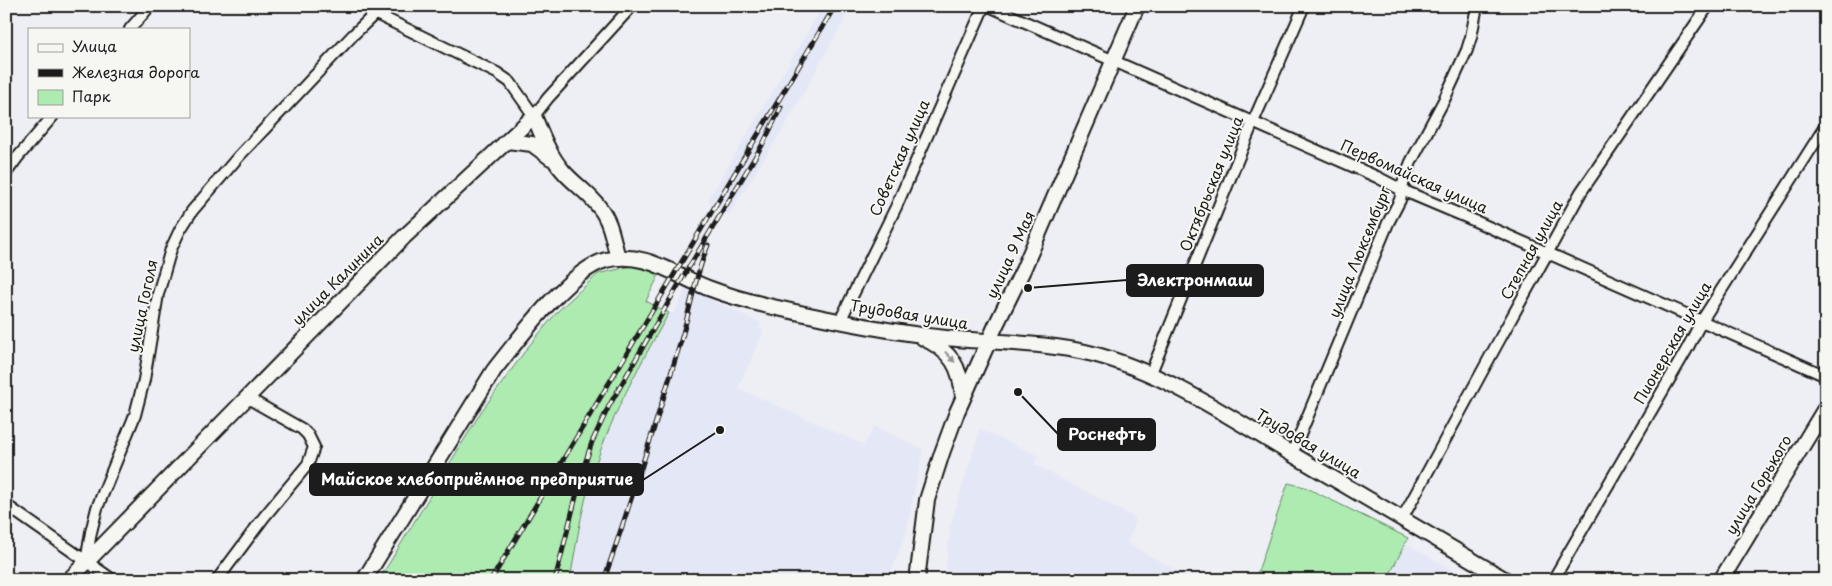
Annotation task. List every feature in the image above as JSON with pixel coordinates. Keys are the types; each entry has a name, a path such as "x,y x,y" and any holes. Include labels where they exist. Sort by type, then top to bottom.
{"street":[{"path":"131,28 150,6"},
{"name":"улица Калинина","path":"70,580 246,397 404,237 534,116 548,98 632,6"},
{"name":"Советская улица","path":"840,321 896,207 984,6"},
{"name":"Первомайская улица","path":"989,6 1826,376"},
{"name":"улица 9 Мая","path":"917,580 928,500 942,454 963,398 1023,270 1138,6"},
{"name":"Октябрьская улица","path":"1150,375 1253,122 1304,6"},
{"name":"улица Люксембург","path":"1292,454 1388,223 1398,206 1412,162 1467,50 1477,6"},
{"name":"Степная улица","path":"1402,519 1582,192 1708,6"},
{"path":"364,580 484,386 505,356 576,278 602,261 618,258 608,222 599,206 556,162 547,147 534,116 510,82 497,73 380,10"},
{"name":"улица Гоголя","path":"86,562 97,508 135,415 144,380 158,294 170,249 180,230 192,211 239,156 353,34 380,10"},
{"path":"6,173 51,118"},
{"name":"Пионерская улица","path":"1553,580 1701,322 1826,125"},
{"path":"507,141 532,144 556,162"},
{"name":"Трудовая улица","path":"618,258 642,259 707,288 750,301 840,321 913,334 1074,350 1111,360 1150,375 1212,407 1506,580"},
{"path":"913,334 944,351 955,362 961,379 963,398"},
{"path":"217,580 264,516 308,464 314,447 308,435 302,429 246,397"},
{"name":"улица Горького","path":"1721,580 1826,407"},
{"path":"6,504 113,580"}],"shaded area":[{"path":"823,6 852,6 783,129 729,215 708,200"},
{"path":"686,288 761,323 759,328 764,331 738,388 864,445 875,426 923,450 906,533 888,580 570,580 586,497 606,435 641,361 669,313 674,313"},
{"path":"980,429 1039,456 1034,464 1137,519 1127,543 1193,580 945,580 950,527"},
{"path":"1405,543 1470,580 1387,580"}],"green space":[{"path":"636,265 659,275 646,301 669,313 621,402 601,449 584,507 570,580 379,580 481,412 528,347 558,311 598,274"},
{"path":"1288,483 1305,487 1408,538 1387,580 1255,580"}],"railway":[{"path":"491,580 835,6"},
{"path":"555,580 582,473 592,442 609,406 764,142 781,107"},
{"path":"604,580 662,403 708,245"}],"place":[{"name":"Электронмаш","path":"1028,288"},
{"name":"Роснефть","path":"1018,392"},
{"name":"Майское хлебоприёмное предприятие","path":"720,430"}]}
